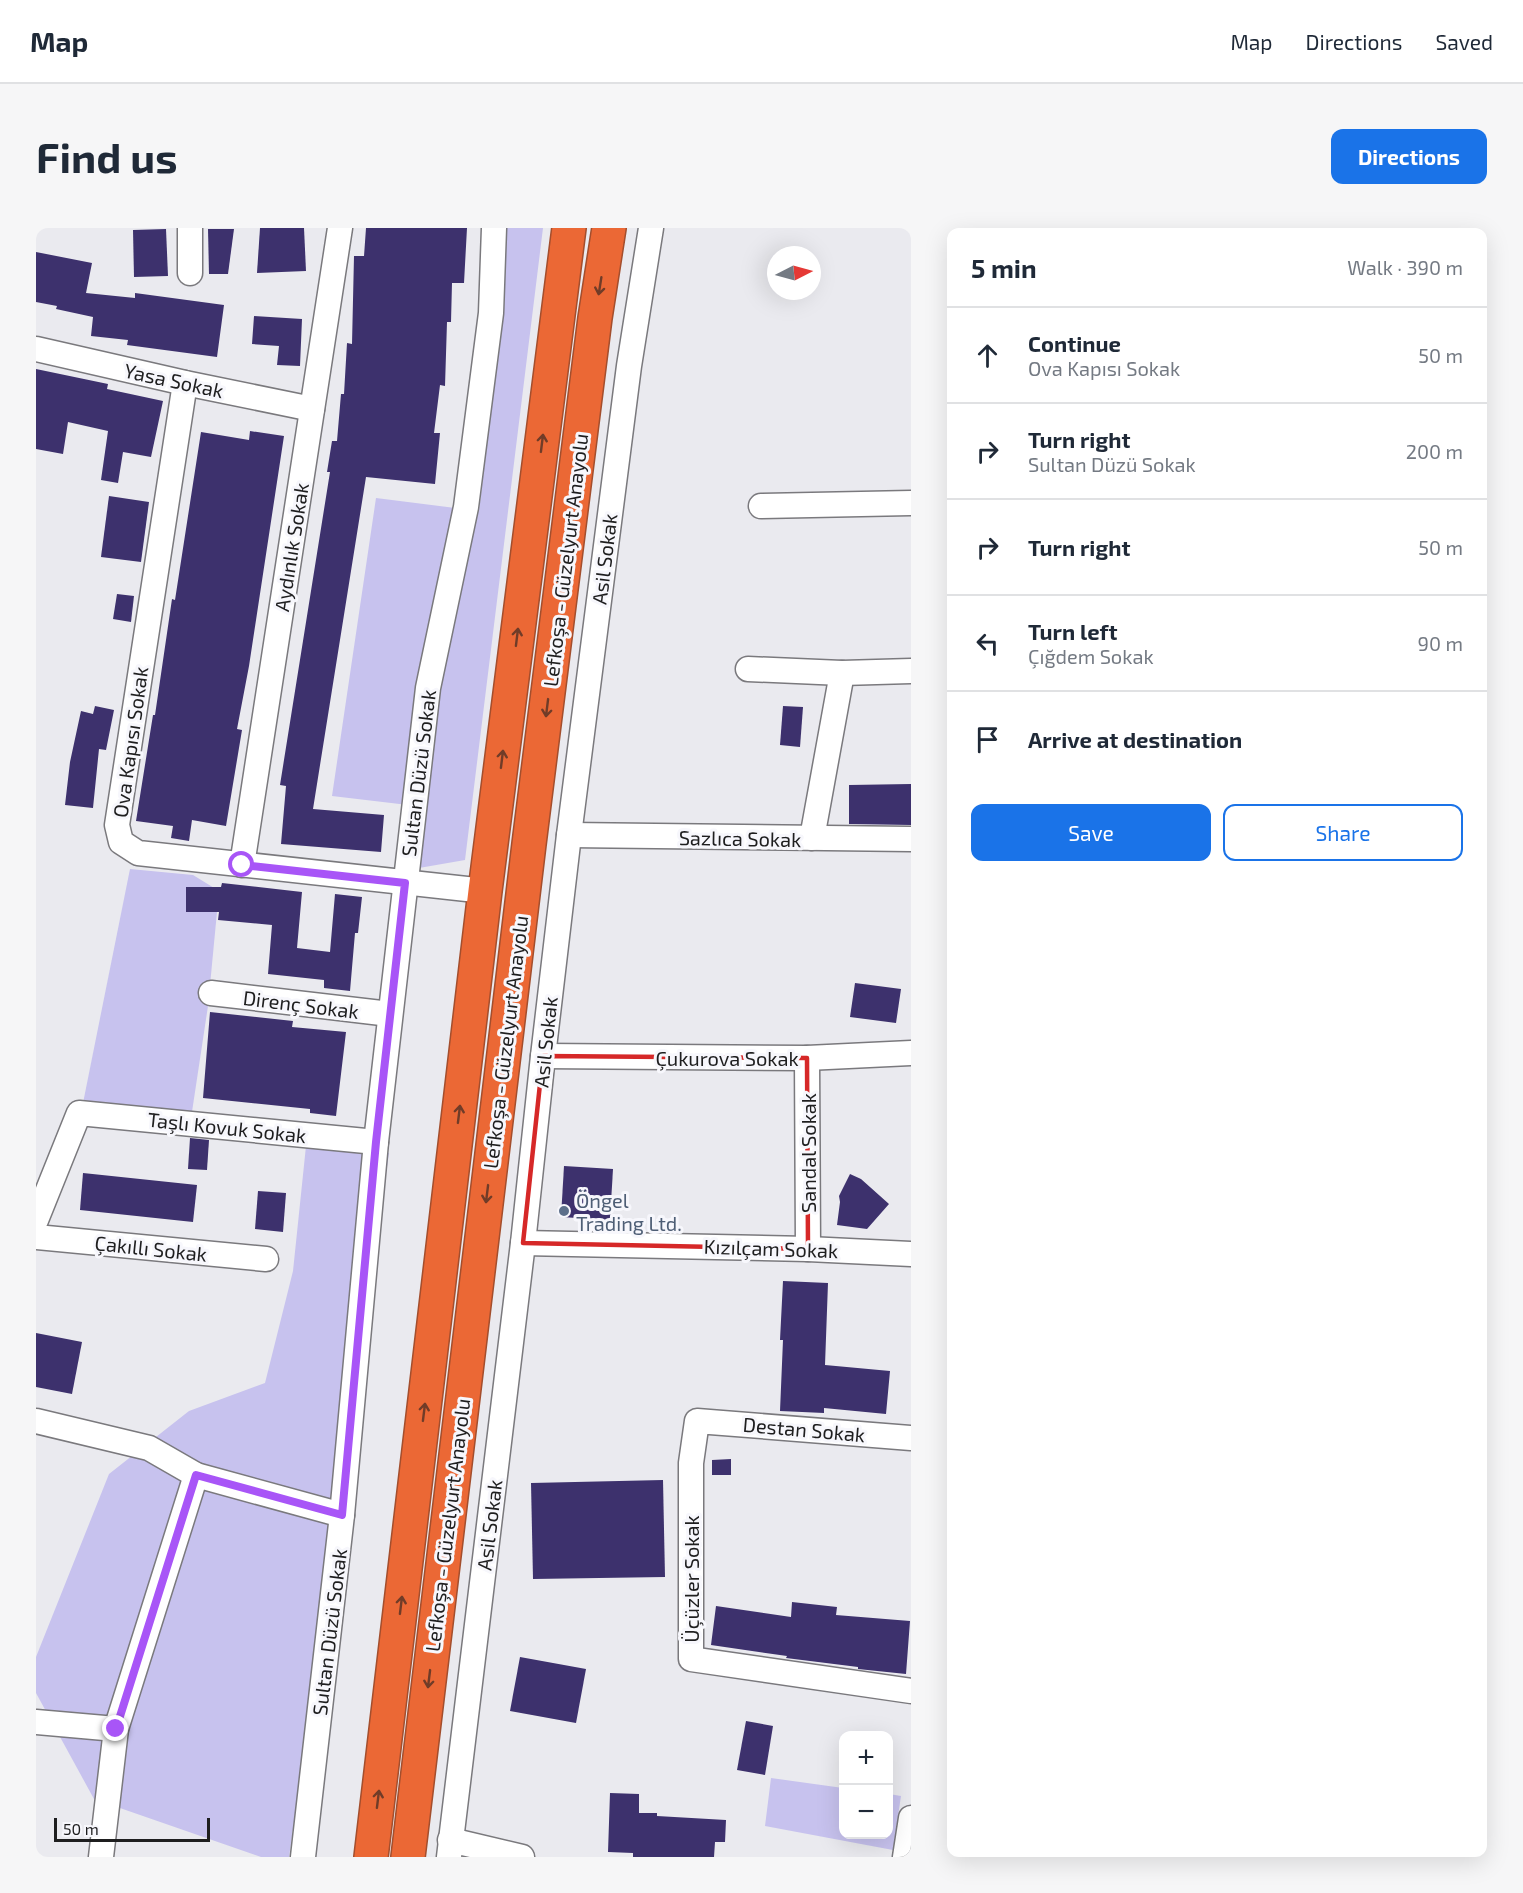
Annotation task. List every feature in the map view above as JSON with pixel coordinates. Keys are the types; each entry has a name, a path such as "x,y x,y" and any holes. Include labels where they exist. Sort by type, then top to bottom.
{"highway":[{"name":"Lefkoşa - Güzelyurt Anayolu","path":"371,1857 485,891 569,228"},
{"name":"Lefkoşa - Güzelyurt Anayolu","path":"408,1857 526,868 595,318 609,228"}],"street":[{"path":"190,228 190,273"},
{"name":"Aydınlık Sokak","path":"242,865 340,228"},
{"name":"Sultan Düzü Sokak","path":"303,1857 342,1515 376,1142 405,883 428,688 466,507 491,313 494,228"},
{"name":"Asil Sokak","path":"449,1849 523,1243 569,835 627,377 651,228"},
{"name":"Yasa Sokak","path":"36,349 312,409"},
{"name":"Ova Kapısı Sokak","path":"185,383 117,825 121,842 138,853 485,891"},
{"path":"762,506 911,502"},
{"path":"748,669 842,673 911,671"},
{"path":"812,838 842,673"},
{"name":"Sazlıca Sokak","path":"569,835 911,839"},
{"name":"Direnç Sokak","path":"211,993 390,1014"},
{"name":"Çukurova Sokak","path":"543,1056 807,1058 911,1053"},
{"name":"Sandal Sokak","path":"807,1058 808,1249"},
{"name":"Taşlı Kovuk Sokak","path":"36,1220 79,1113 376,1142"},
{"name":"Çakıllı Sokak","path":"36,1237 266,1259"},
{"name":"Kızılçam Sokak","path":"523,1243 808,1249 911,1254"},
{"path":"36,1421 149,1448 196,1475 342,1515"},
{"name":"Destan Sokak","path":"697,1421 911,1438"},
{"name":"Üçüzler Sokak","path":"697,1421 691,1463 691,1659 911,1691"},
{"path":"101,1857 116,1729 196,1475"},
{"path":"36,1722 116,1729"},
{"path":"905,1857 911,1818"},
{"path":"449,1849 522,1857"}],"highlighted area":[{"path":"543,1056 807,1058 808,1249 523,1243"}],"shaded area":[{"path":"506,228 543,228 465,860 419,868 425,807 332,796 376,498 479,511 503,308"},
{"path":"130,869 193,875 219,891 208,1006 190,1125 81,1113"},
{"path":"306,1146 389,1153 289,1857 261,1857 94,1799 36,1693 36,1657 109,1474 189,1411 265,1383 293,1271"},
{"path":"771,1778 839,1787 839,1839 893,1839 893,1795 901,1796 893,1850 765,1826"}],"building":[{"path":"260,228 304,228 306,271 257,273"},
{"path":"366,228 467,228 464,283 452,283 451,322 447,322 445,386 440,385 434,433 440,433 435,484 366,477 313,809 384,815 381,852 281,844 286,786 280,785 330,472 327,472 332,441 337,441 341,394 344,394 347,343 352,344 354,256 364,256"},
{"path":"166,229 168,276 134,277 133,230"},
{"path":"208,229 234,229 228,274 209,274"},
{"path":"36,252 92,263 86,293 135,298 135,293 224,305 217,357 127,345 128,340 91,336 93,317 36,302"},
{"path":"254,316 302,319 300,366 277,365 279,346 252,344"},
{"path":"36,369 108,384 107,389 163,401 151,457 123,452 118,483 101,480 108,431 68,422 63,454 36,449"},
{"path":"250,431 284,436 249,666 237,729 242,730 226,826 192,820 189,841 171,838 173,826 136,821 172,599 175,600 201,432 249,440"},
{"path":"109,496 149,502 141,562 101,557"},
{"path":"117,594 134,596 131,622 113,619"},
{"path":"95,706 114,710 106,750 99,749 93,808 65,805 70,762 81,711 93,714"},
{"path":"783,706 803,707 800,747 780,745"},
{"path":"911,784 911,825 849,824 849,785"},
{"path":"222,883 302,892 297,948 330,952 335,894 362,897 358,933 355,933 350,991 324,988 324,980 268,974 272,925 218,920 219,912 186,912 186,887 221,887"},
{"path":"855,983 901,989 896,1023 850,1017"},
{"path":"210,1012 293,1021 292,1027 346,1032 336,1116 310,1113 310,1109 203,1098"},
{"path":"190,1138 209,1140 207,1170 188,1169"},
{"path":"564,1166 613,1169 610,1220 561,1217"},
{"path":"83,1173 197,1185 193,1222 80,1210"},
{"path":"850,1174 861,1179 889,1204 867,1229 837,1225 839,1196"},
{"path":"258,1191 286,1193 283,1232 255,1229"},
{"path":"783,1281 828,1283 825,1365 890,1371 886,1414 824,1408 824,1413 780,1411"},
{"path":"36,1333 82,1342 72,1394 36,1387"},
{"path":"731,1459 731,1475 712,1475 712,1460"},
{"path":"663,1480 665,1577 533,1579 531,1483"},
{"path":"792,1602 837,1607 836,1615 910,1621 906,1674 858,1669 858,1667 711,1645 716,1606 791,1617"},
{"path":"520,1657 586,1669 576,1723 510,1711"},
{"path":"746,1721 773,1726 765,1775 737,1770"},
{"path":"610,1793 639,1794 639,1813 726,1820 725,1842 715,1842 714,1857 633,1857 633,1853 608,1852"}],"place":[{"name":"Öngel Trading Ltd.","path":"564,1211"}],"route":[{"path":"116,1729 196,1475 342,1515 376,1142 405,883 242,865"}]}
